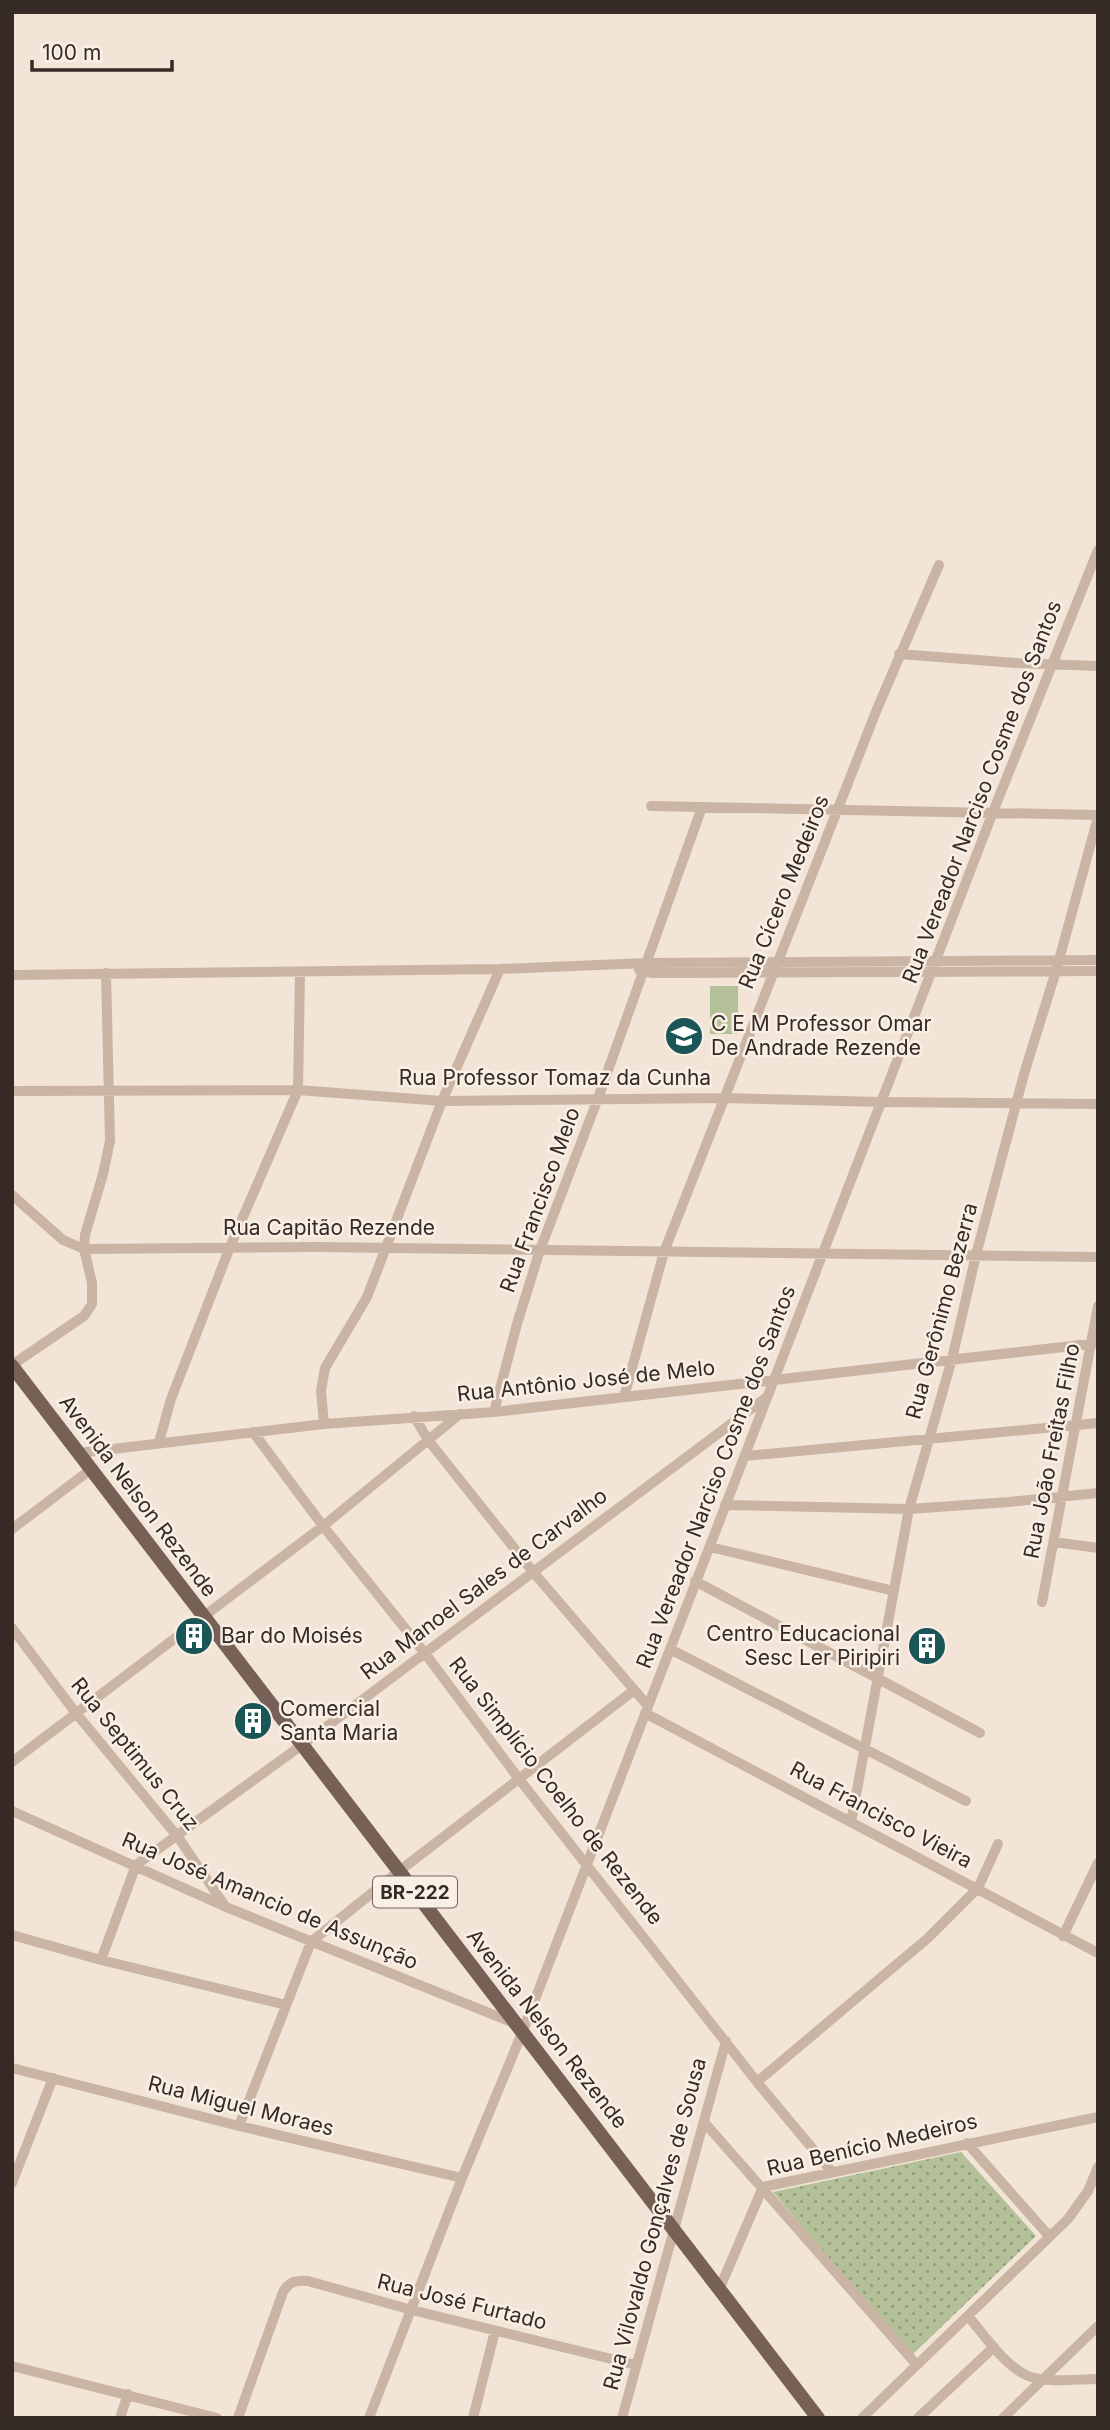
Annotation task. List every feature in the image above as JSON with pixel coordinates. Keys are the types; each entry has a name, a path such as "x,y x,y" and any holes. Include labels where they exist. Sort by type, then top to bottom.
{"main road":[{"name":"Avenida Nelson Rezende","path":"12,1365 818,2418"}],"street":[{"name":"Rua Vereador Narciso Cosme dos Santos","path":"369,2418 518,2028 587,1864 993,812 1098,550"},
{"name":"Rua Cícero Medeiros","path":"624,1397 664,1252 900,654 940,565"},
{"path":"900,654 1098,666"},
{"path":"651,806 1098,816"},
{"name":"Rua Francisco Melo","path":"494,1412 540,1250 597,1101 702,807"},
{"name":"Rua Gerônimo Bezerra","path":"851,1822 909,1509 952,1359 976,1255 1017,1104 1098,816"},
{"path":"12,975 629,965 933,967 1058,965 1098,960"},
{"path":"1058,965 1098,971"},
{"path":"324,1424 321,1391 325,1368 355,1319 387,1247 442,1101 500,969"},
{"path":"159,1442 171,1399 230,1247 298,1090 300,972"},
{"path":"12,1365 84,1316 93,1299 84,1249 86,1225 110,1141 106,973"},
{"name":"Rua Professor Tomaz da Cunha","path":"12,1091 298,1090 442,1101 723,1098 1098,1104"},
{"path":"12,1195 63,1240 84,1249"},
{"name":"Rua Capitão Rezende","path":"84,1249 387,1247 1098,1257"},
{"name":"Rua João Freitas Filho","path":"1042,1602 1060,1496 1095,1343 1098,1306"},
{"name":"Rua Antônio José de Melo","path":"79,1453 324,1424 494,1412 1095,1343"},
{"name":"Rua Manoel Sales de Carvalho","path":"136,1865 178,1837 534,1573 767,1397"},
{"path":"12,1762 323,1526 460,1414"},
{"name":"Rua Francisco Vieira","path":"414,1416 428,1440 646,1710 1098,1953"},
{"path":"744,1456 1098,1423"},
{"name":"Rua Simplício Coelho de Rezende","path":"253,1432 519,1779 757,2082 832,2172"},
{"path":"12,1529 90,1470"},
{"path":"725,1506 909,1509 1098,1493"},
{"path":"1054,1542 1098,1548"},
{"path":"710,1547 894,1591"},
{"path":"695,1581 980,1733"},
{"name":"Rua Septimus Cruz","path":"12,1628 75,1712 178,1837 226,1907"},
{"path":"670,1648 966,1801"},
{"path":"239,2126 311,1942 632,1691"},
{"name":"Rua José Amancio de Assunção","path":"12,1811 226,1907 518,2028"},
{"path":"757,2082 928,1938 978,1888 998,1844"},
{"path":"1063,1936 1098,1863"},
{"path":"101,1960 136,1865"},
{"path":"12,1935 101,1960 286,2005"},
{"name":"Rua Vilovaldo Gonçalves de Sousa","path":"622,2418 726,2041"},
{"name":"Rua Miguel Moraes","path":"12,2068 239,2126 462,2178"},
{"path":"12,2183 53,2078"},
{"name":"Rua Benício Medeiros","path":"719,2290 763,2187 1098,2117"},
{"path":"704,2122 916,2364"},
{"path":"967,2143 1049,2236"},
{"path":"862,2418 1079,2205 1098,2167"},
{"name":"Rua José Furtado","path":"238,2418 283,2292 291,2282 308,2281 412,2310 636,2365"},
{"path":"968,2316 994,2347 1024,2374 1044,2379 1098,2378"},
{"path":"1003,2418 1098,2326"},
{"path":"473,2418 495,2331"},
{"path":"923,2416 994,2347"},
{"path":"12,2366 217,2418"},
{"path":"120,2418 128,2394"}],"green space":[{"path":"710,986 738,986 738,1034 710,1034"},
{"path":"961,2152 1036,2236 911,2356 773,2192"}],"place":[{"name":"C E M Professor Omar De Andrade Rezende","path":"684,1036"},
{"name":"Bar do Moisés","path":"194,1636"},
{"name":"Centro Educacional Sesc Ler Piripiri","path":"927,1646"},
{"name":"Comercial Santa Maria","path":"253,1721"}]}
